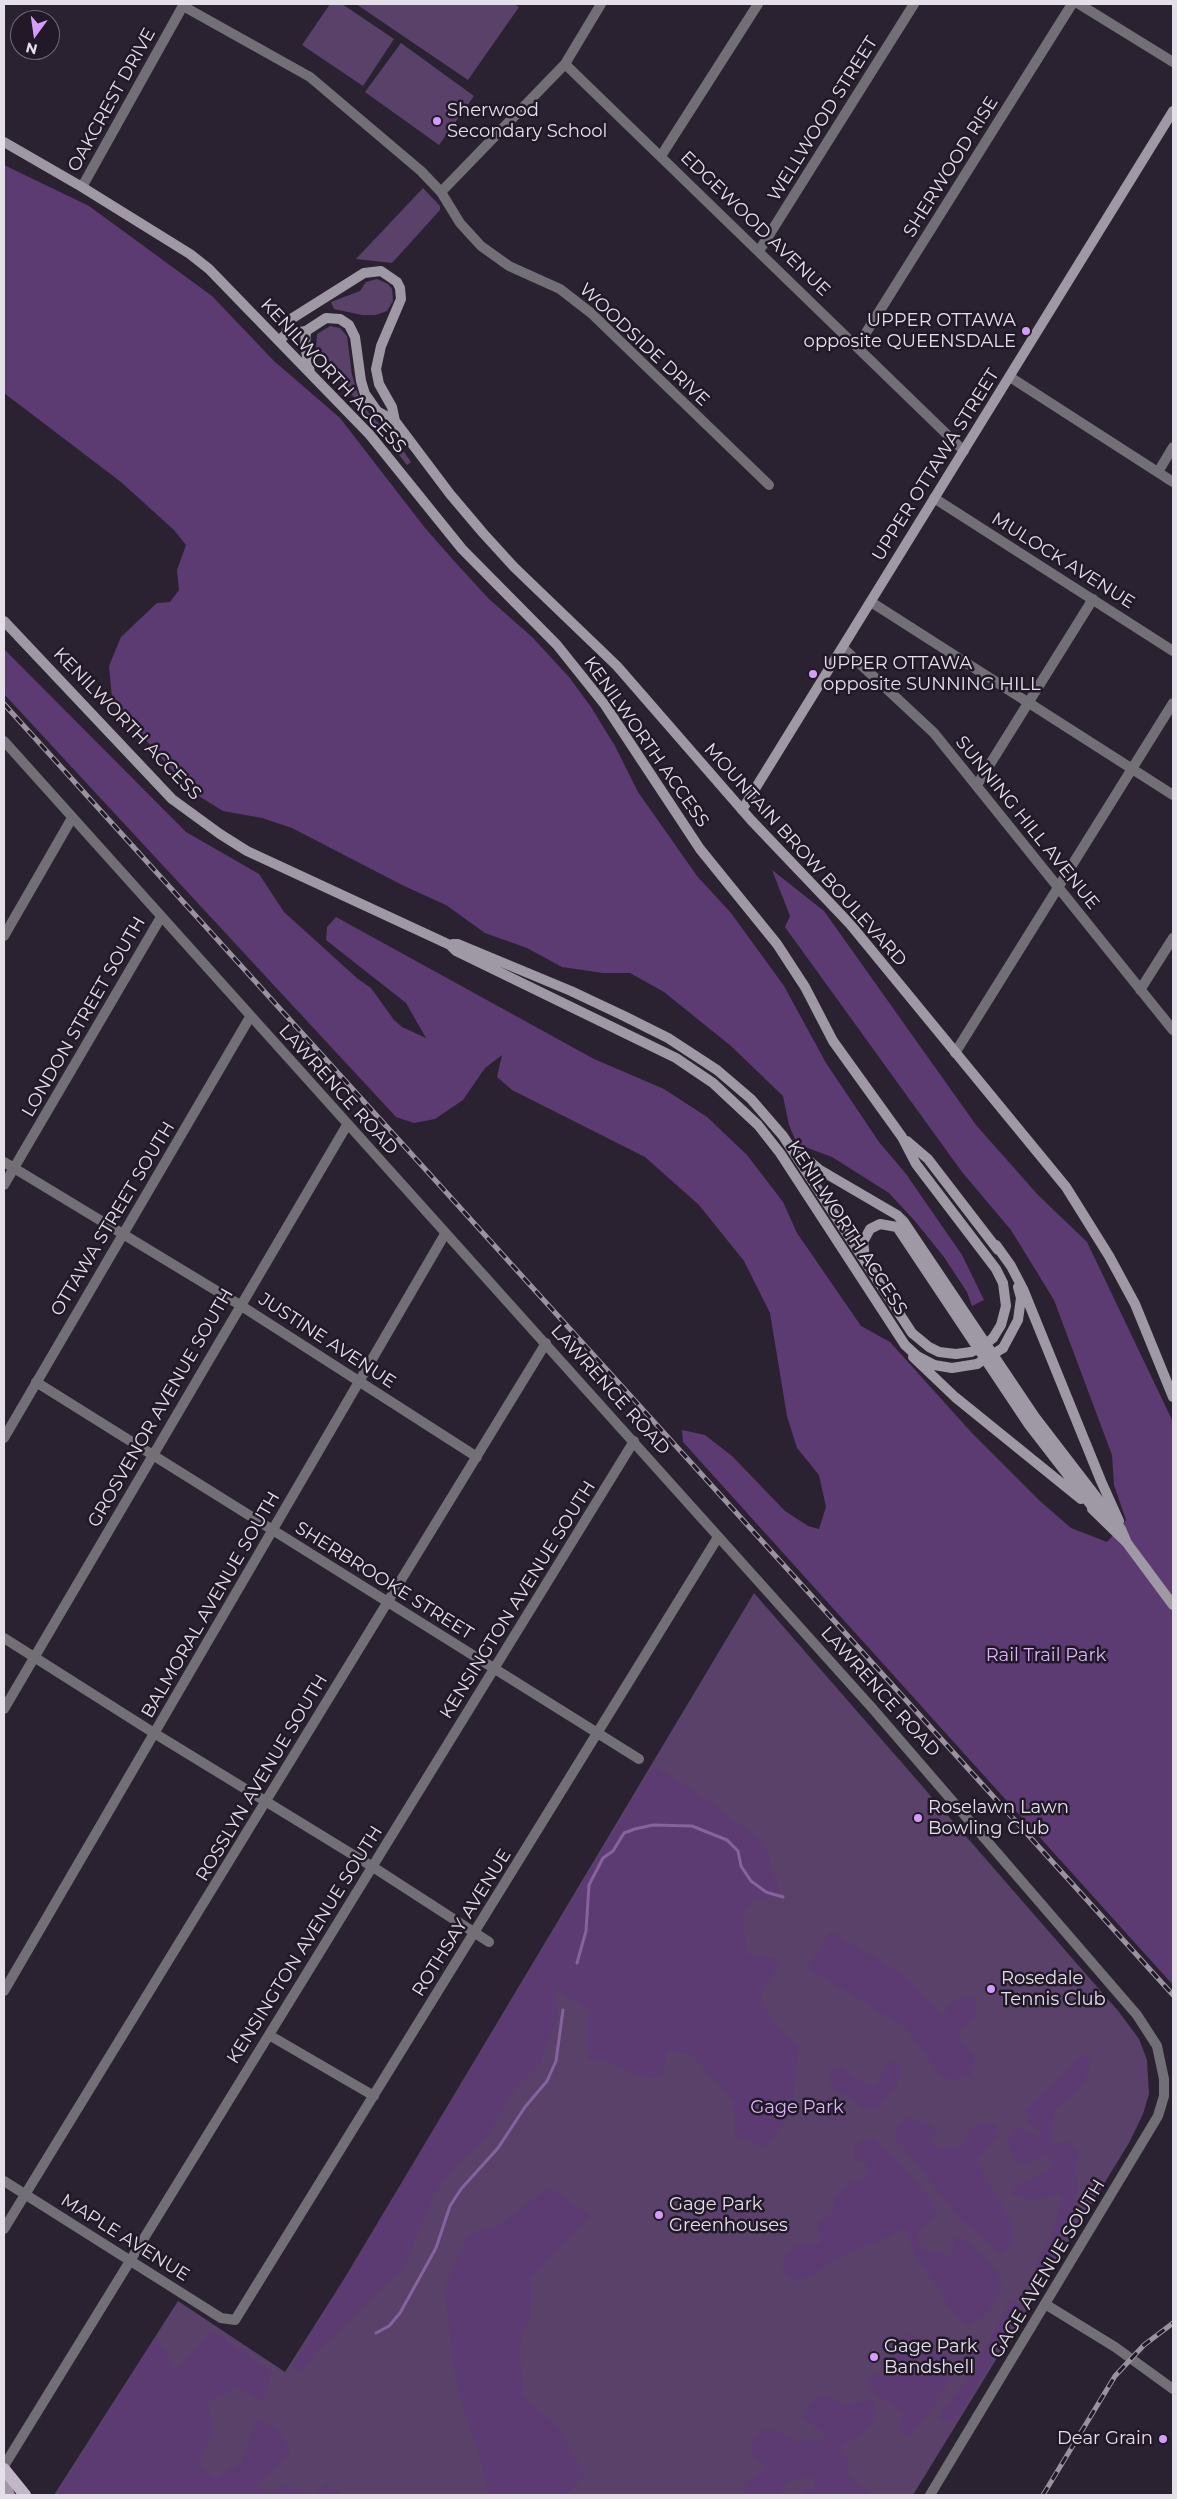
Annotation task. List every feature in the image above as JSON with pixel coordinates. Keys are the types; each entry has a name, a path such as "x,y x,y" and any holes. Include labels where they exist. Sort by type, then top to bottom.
{"main road":[{"name":"UPPER OTTAWA STREET","path":"742,810 1173,112"},
{"path":"4,142 82,187"},
{"name":"KENILWORTH ACCESS","path":"82,187 190,254 209,269 245,305 282,337 310,373 370,434 462,550 557,645 605,705 700,849 776,944 805,988 833,1041 902,1137 916,1164 988,1257 1003,1283 1006,1294 1005,1315 1002,1326 982,1347 971,1352 956,1354 939,1352 919,1340 783,1136 751,1099 718,1070 668,1038 571,992 458,944 450,945"},
{"name":"MOUNTAIN BROW BOULEVARD","path":"282,337 291,319 364,273 381,271 392,277 400,288 401,299 381,346 376,370 379,384 392,407 395,421"},
{"name":"MOUNTAIN BROW BOULEVARD","path":"282,337 306,331 326,318 340,319 349,324 355,337 361,381 365,394 377,411 395,421 450,494 483,533 514,567 617,666 742,810 850,924 1066,1187 1109,1256 1135,1304 1173,1397"},
{"path":"306,331 305,345 310,373"},
{"name":"KENILWORTH ACCESS","path":"4,621 172,799 197,818 247,850 450,945 456,951 676,1058 713,1083 737,1104 780,1153 905,1345 917,1356 934,1364 952,1368 977,1364 1003,1348 1015,1328 1021,1298 1016,1282 996,1245 928,1159 902,1137"},
{"path":"783,1136 811,1164 897,1215 904,1222 1056,1448 1121,1529"},
{"path":"866,1260 863,1242 870,1229 880,1224 897,1227 1029,1425 1097,1513"},
{"path":"996,1245 1024,1289 1127,1543"},
{"path":"905,1345 919,1365 1097,1513 1127,1543 1173,1605"},
{"path":"4,2467 25,2495"},
{"path":"4,2482 10,2495"}],"street":[{"path":"441,192 565,64 602,4"},
{"path":"661,156 758,4"},
{"name":"WELLWOOD STREET","path":"759,251 914,4"},
{"name":"SHERWOOD RISE","path":"857,347 1072,4"},
{"path":"1079,4 1173,62"},
{"name":"OAKCREST DRIVE","path":"82,187 183,5"},
{"name":"WOODSIDE DRIVE","path":"183,5 310,77 421,171 441,192 460,223 481,246 509,266 560,289 591,313 769,486"},
{"name":"EDGEWOOD AVENUE","path":"565,64 964,451"},
{"path":"1010,377 1173,482"},
{"path":"1158,472 1173,447"},
{"name":"MULOCK AVENUE","path":"934,498 1173,651"},
{"path":"977,785 1093,599"},
{"path":"871,602 1173,795"},
{"name":"SUNNING HILL AVENUE","path":"843,648 934,733 1173,1030"},
{"path":"955,1053 1173,703"},
{"name":"LAWRENCE ROAD","path":"4,741 924,1766 1137,2015 1157,2046 1162,2060 1164,2079"},
{"path":"4,936 72,818"},
{"name":"LONDON STREET SOUTH","path":"4,1185 161,917"},
{"path":"1140,990 1173,938"},
{"name":"OTTAWA STREET SOUTH","path":"4,1438 250,1017"},
{"name":"GROSVENOR AVENUE SOUTH","path":"4,1709 152,1454 347,1125"},
{"name":"JUSTINE AVENUE","path":"4,1162 240,1305 477,1458"},
{"name":"BALMORAL AVENUE SOUTH","path":"4,1991 445,1234"},
{"name":"ROSSLYN AVENUE SOUTH","path":"4,2229 546,1343"},
{"name":"SHERBROOKE STREET","path":"36,1382 639,1760"},
{"name":"KENSINGTON AVENUE SOUTH","path":"4,2467 634,1442"},
{"name":"ROTHSAY AVENUE","path":"229,2320 235,2320 239,2315 718,1537"},
{"path":"4,1638 154,1733 373,1867 489,1942"},
{"path":"269,2035 374,2096"},
{"name":"GAGE AVENUE SOUTH","path":"930,2495 1158,2116 1164,2096 1164,2079"},
{"name":"MAPLE AVENUE","path":"4,2181 221,2318 229,2320"},
{"path":"1045,2304 1115,2348 1173,2389"}],"green space":[{"path":"330,4 342,4 394,39 363,86 302,45"},
{"path":"356,4 514,4 519,7 468,80"},
{"path":"401,43 474,96 439,145 365,92"},
{"path":"4,165 89,206 212,296 274,361 340,418 425,528 455,562 489,599 532,637 569,677 591,707 615,746 638,792 697,876 731,913 784,986 826,1063 879,1142 906,1174 962,1255 984,1300 972,1306 967,1292 944,1257 889,1193 832,1157 797,1144 789,1125 783,1096 731,1046 664,992 630,973 603,973 562,967 527,948 485,933 446,905 404,886 292,828 262,818 223,811 189,790 125,716 112,698 109,666 121,637 157,603 170,602 179,590 177,570 186,545 174,530 121,482 4,393"},
{"path":"423,188 440,206 440,210 392,263 356,259"},
{"path":"377,279 388,284 392,289 393,301 387,311 376,315 362,315 334,309 331,302 360,291 366,282"},
{"path":"330,326 340,328 347,336 352,375 360,401 371,416 392,435 411,462 407,465 316,349 317,334"},
{"name":"Rail Trail Park","path":"4,649 186,832 259,874 284,912 358,979 371,988 394,1020 402,1027 426,1038 406,1003 326,940 327,927 336,917 594,1059 664,1089 707,1117 747,1155 783,1202 797,1233 861,1326 890,1342 971,1432 1041,1502 1071,1528 1107,1542 1126,1520 1114,1485 1112,1455 1054,1300 1011,1230 962,1172 785,927 790,916 772,870 824,911 976,1125 1038,1195 1087,1242 1173,1422 1173,1985 683,1442 682,1430 705,1435 732,1456 785,1511 808,1526 819,1529 826,1507 819,1475 797,1448 787,1416 770,1313 744,1261 699,1205 645,1157 512,1090 497,1077 502,1055 485,1068 463,1100 435,1119 414,1123 396,1117 4,694"},
{"name":"Gage Park","path":"754,1593 1119,2012 1139,2039 1147,2060 1149,2094 1143,2114 1129,2143 913,2495 54,2495 178,2301 285,2372 344,2279"},
{"path":"653,1766 693,1790 764,1843 780,1893 754,1899 742,1916 747,1954 781,1960 760,1997 775,2026 799,2046 790,2114 765,2147 735,2135 734,2101 691,2054 667,2052 662,2077 644,2078 607,2061 588,2059 588,2011 556,1988 557,2019 540,2063 513,2091 487,2137 454,2166 434,2194 403,2270 383,2286 314,2354 301,2372 292,2366"},
{"path":"830,1932 906,1976 943,2016 949,2004 961,1998 972,1997 976,2003 975,2017 957,2033 975,2059 971,2074 957,2080 942,2077 904,2026 807,1968"},
{"path":"1087,2056 1091,2060 1086,2079 1076,2092 1056,2108 1051,2129 1052,2142 1070,2143 1079,2153 1074,2172 1078,2184 1074,2213 1071,2225 1046,2267 1041,2282 1035,2286 1032,2282 1038,2259 1049,2242 1063,2196 1056,2194 1046,2198 1025,2199 1012,2194 1015,2186 1051,2169 1052,2162 1050,2157 1039,2157 1025,2164 1015,2160 1007,2140 1012,2130 1018,2126 1040,2137 1040,2131 1029,2123 1026,2110 1081,2057"},
{"path":"896,2062 902,2071 896,2087 880,2106 870,2109 861,2108 848,2096 835,2090 829,2083 829,2071 840,2067 870,2086 878,2082 886,2065"},
{"path":"908,2118 929,2124 938,2131 931,2144 940,2148 963,2146 969,2131 977,2124 996,2124 997,2135 977,2162 1013,2225 1011,2244 1002,2254 959,2218 913,2158 895,2138 897,2126"},
{"path":"872,2138 887,2149 934,2204 937,2216 920,2228 917,2239 922,2250 934,2251 950,2257 954,2247 954,2237 962,2238 998,2274 1001,2283 999,2294 986,2314 969,2326 949,2308 940,2289 919,2264 905,2231 901,2229 883,2239 834,2259 813,2275 794,2281 784,2275 783,2259 791,2247 819,2244 821,2237 817,2230 822,2220 834,2212 833,2200 842,2188 863,2178 869,2170 864,2162 856,2161 854,2148 859,2141"},
{"path":"549,2187 589,2215 531,2279 531,2312 519,2346 523,2395 557,2426 585,2474 571,2490 561,2495 488,2495 482,2464 458,2391 444,2289 468,2235 499,2225"},
{"path":"1011,2302 1020,2304 1023,2310 961,2411 955,2419 946,2422 939,2419 943,2409 965,2383"},
{"path":"211,2330 272,2372 263,2400 237,2388 207,2403 213,2431 198,2465 216,2478 241,2463 256,2420 277,2429 291,2452 258,2485 270,2493 284,2485 312,2495 57,2495 156,2337 177,2371"},
{"path":"908,2334 950,2358 956,2369 929,2414 908,2438 900,2432 903,2413 869,2388 868,2379 885,2371 894,2363 893,2351 897,2342"},
{"path":"830,2396 841,2404 873,2401 877,2413 873,2420 865,2431 842,2446 848,2461 846,2475 869,2490 867,2495 801,2495 814,2487 816,2480 809,2477 789,2480 779,2495 743,2495 745,2483 762,2470 765,2464 752,2456 752,2440 763,2429 776,2431 796,2441 824,2440 826,2434 804,2419 807,2406 817,2397"},
{"path":"326,2484 342,2495 312,2495"}],"waterway":[{"path":"577,1963 586,1931 589,1885 603,1858 613,1851 624,1833 635,1829 653,1825 692,1826 727,1840 738,1851 741,1866 751,1881 766,1892 783,1897"},
{"path":"376,2333 389,2326 400,2313 436,2248 450,2206 461,2189 498,2148 525,2107 547,2081 556,2061 563,2010"}],"railway":[{"path":"4,704 1173,1995"},
{"path":"1043,2495 1115,2376 1144,2345 1173,2323"}],"place":[{"name":"Sherwood Secondary School","path":"437,121"},
{"name":"UPPER OTTAWA opposite QUEENSDALE","path":"1026,331"},
{"name":"UPPER OTTAWA opposite SUNNING HILL","path":"813,674"},
{"name":"Roselawn Lawn Bowling Club","path":"918,1818"},
{"name":"Rosedale Tennis Club","path":"991,1989"},
{"name":"Gage Park Greenhouses","path":"659,2215"},
{"name":"Gage Park Bandshell","path":"874,2357"},
{"name":"Dear Grain","path":"1163,2439"}]}
